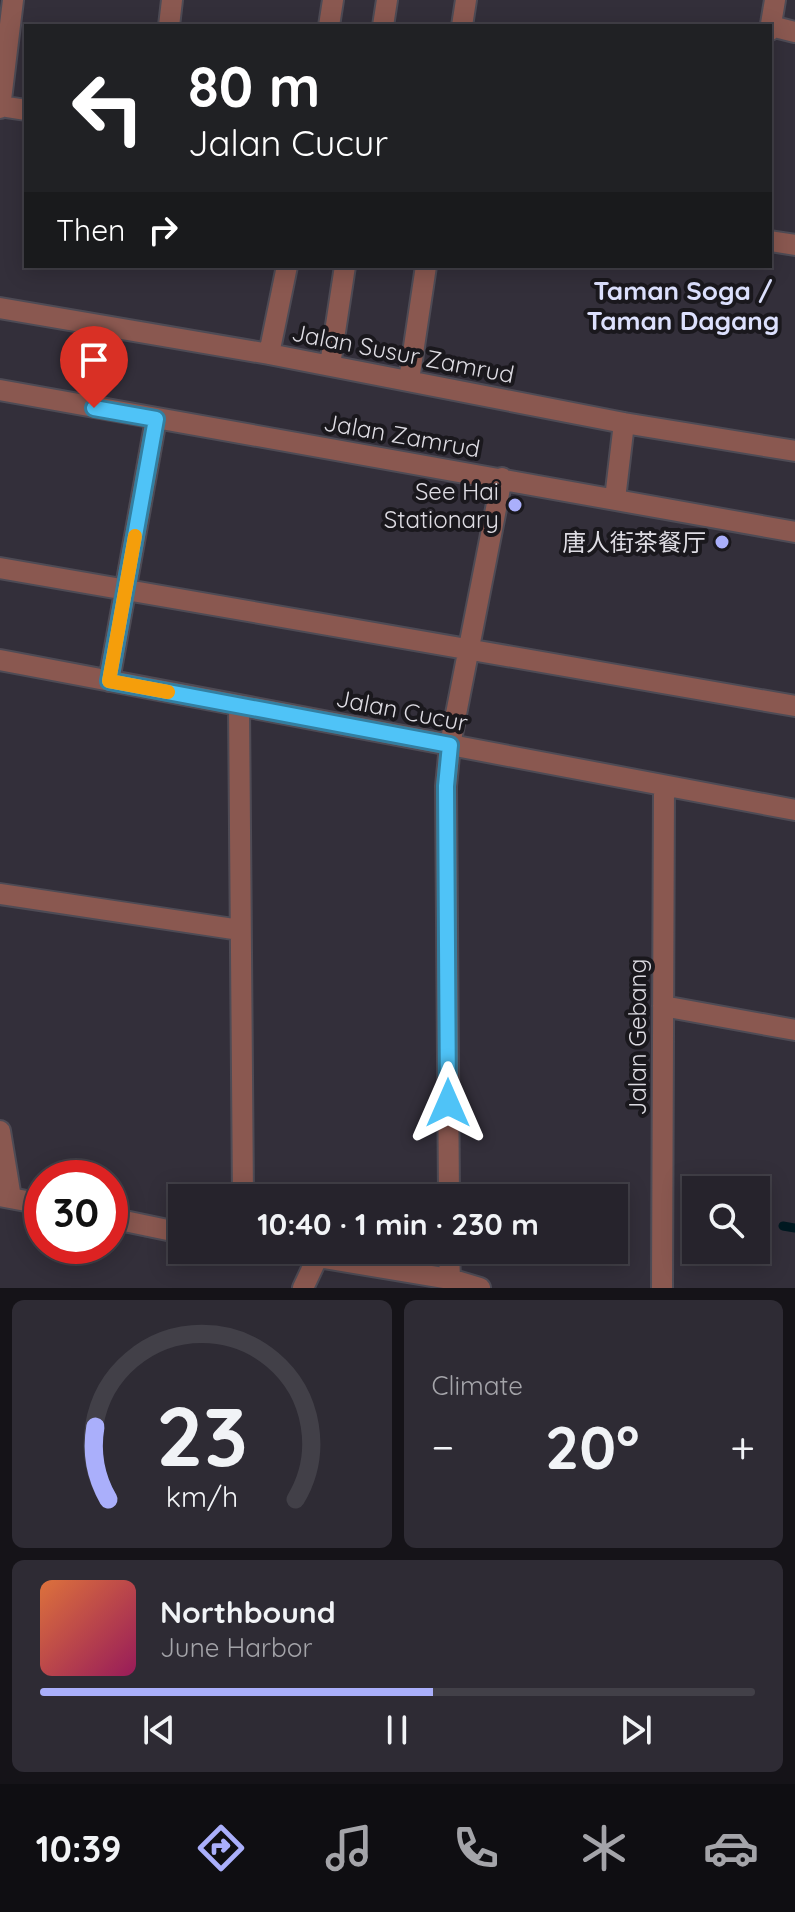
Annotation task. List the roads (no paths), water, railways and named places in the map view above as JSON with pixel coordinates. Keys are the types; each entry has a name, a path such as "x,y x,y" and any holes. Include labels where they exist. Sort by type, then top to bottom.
{"street":[{"path":"13,0 0,107 24,110"},
{"path":"169,24 172,0"},
{"path":"329,24 333,0"},
{"path":"383,24 387,0"},
{"path":"462,24 466,0"},
{"path":"771,24 775,0"},
{"path":"772,28 795,32"},
{"path":"772,241 795,245"},
{"path":"269,354 287,268"},
{"path":"330,365 345,268"},
{"path":"409,380 426,268"},
{"name":"Jalan Susur Zamrud","path":"0,308 330,365 624,423 795,451"},
{"name":"Jalan Zamrud","path":"0,390 795,532"},
{"path":"109,681 156,419"},
{"path":"615,499 624,423"},
{"path":"449,1184 446,786 450,745 502,478"},
{"path":"0,568 795,706"},
{"name":"Jalan Cucur","path":"0,660 795,810"},
{"path":"239,706 243,1184"},
{"name":"Jalan Gebang","path":"662,1288 664,786"},
{"path":"0,894 240,930"},
{"path":"663,1006 795,1030"},
{"path":"0,1131 5,1197"},
{"path":"128,1222 168,1230"},
{"path":"303,1288 314,1264"},
{"path":"364,1264 450,1279 480,1288"},
{"path":"449,1264 450,1279"}],"waterway":[{"path":"783,1226 795,1228"}],"place":[{"name":"See Hai Stationary","path":"515,505"},
{"name":"唐人街茶餐厅","path":"722,542"}],"district":[{"name":"Taman Soga / Taman Dagang","path":"683,305"}]}
